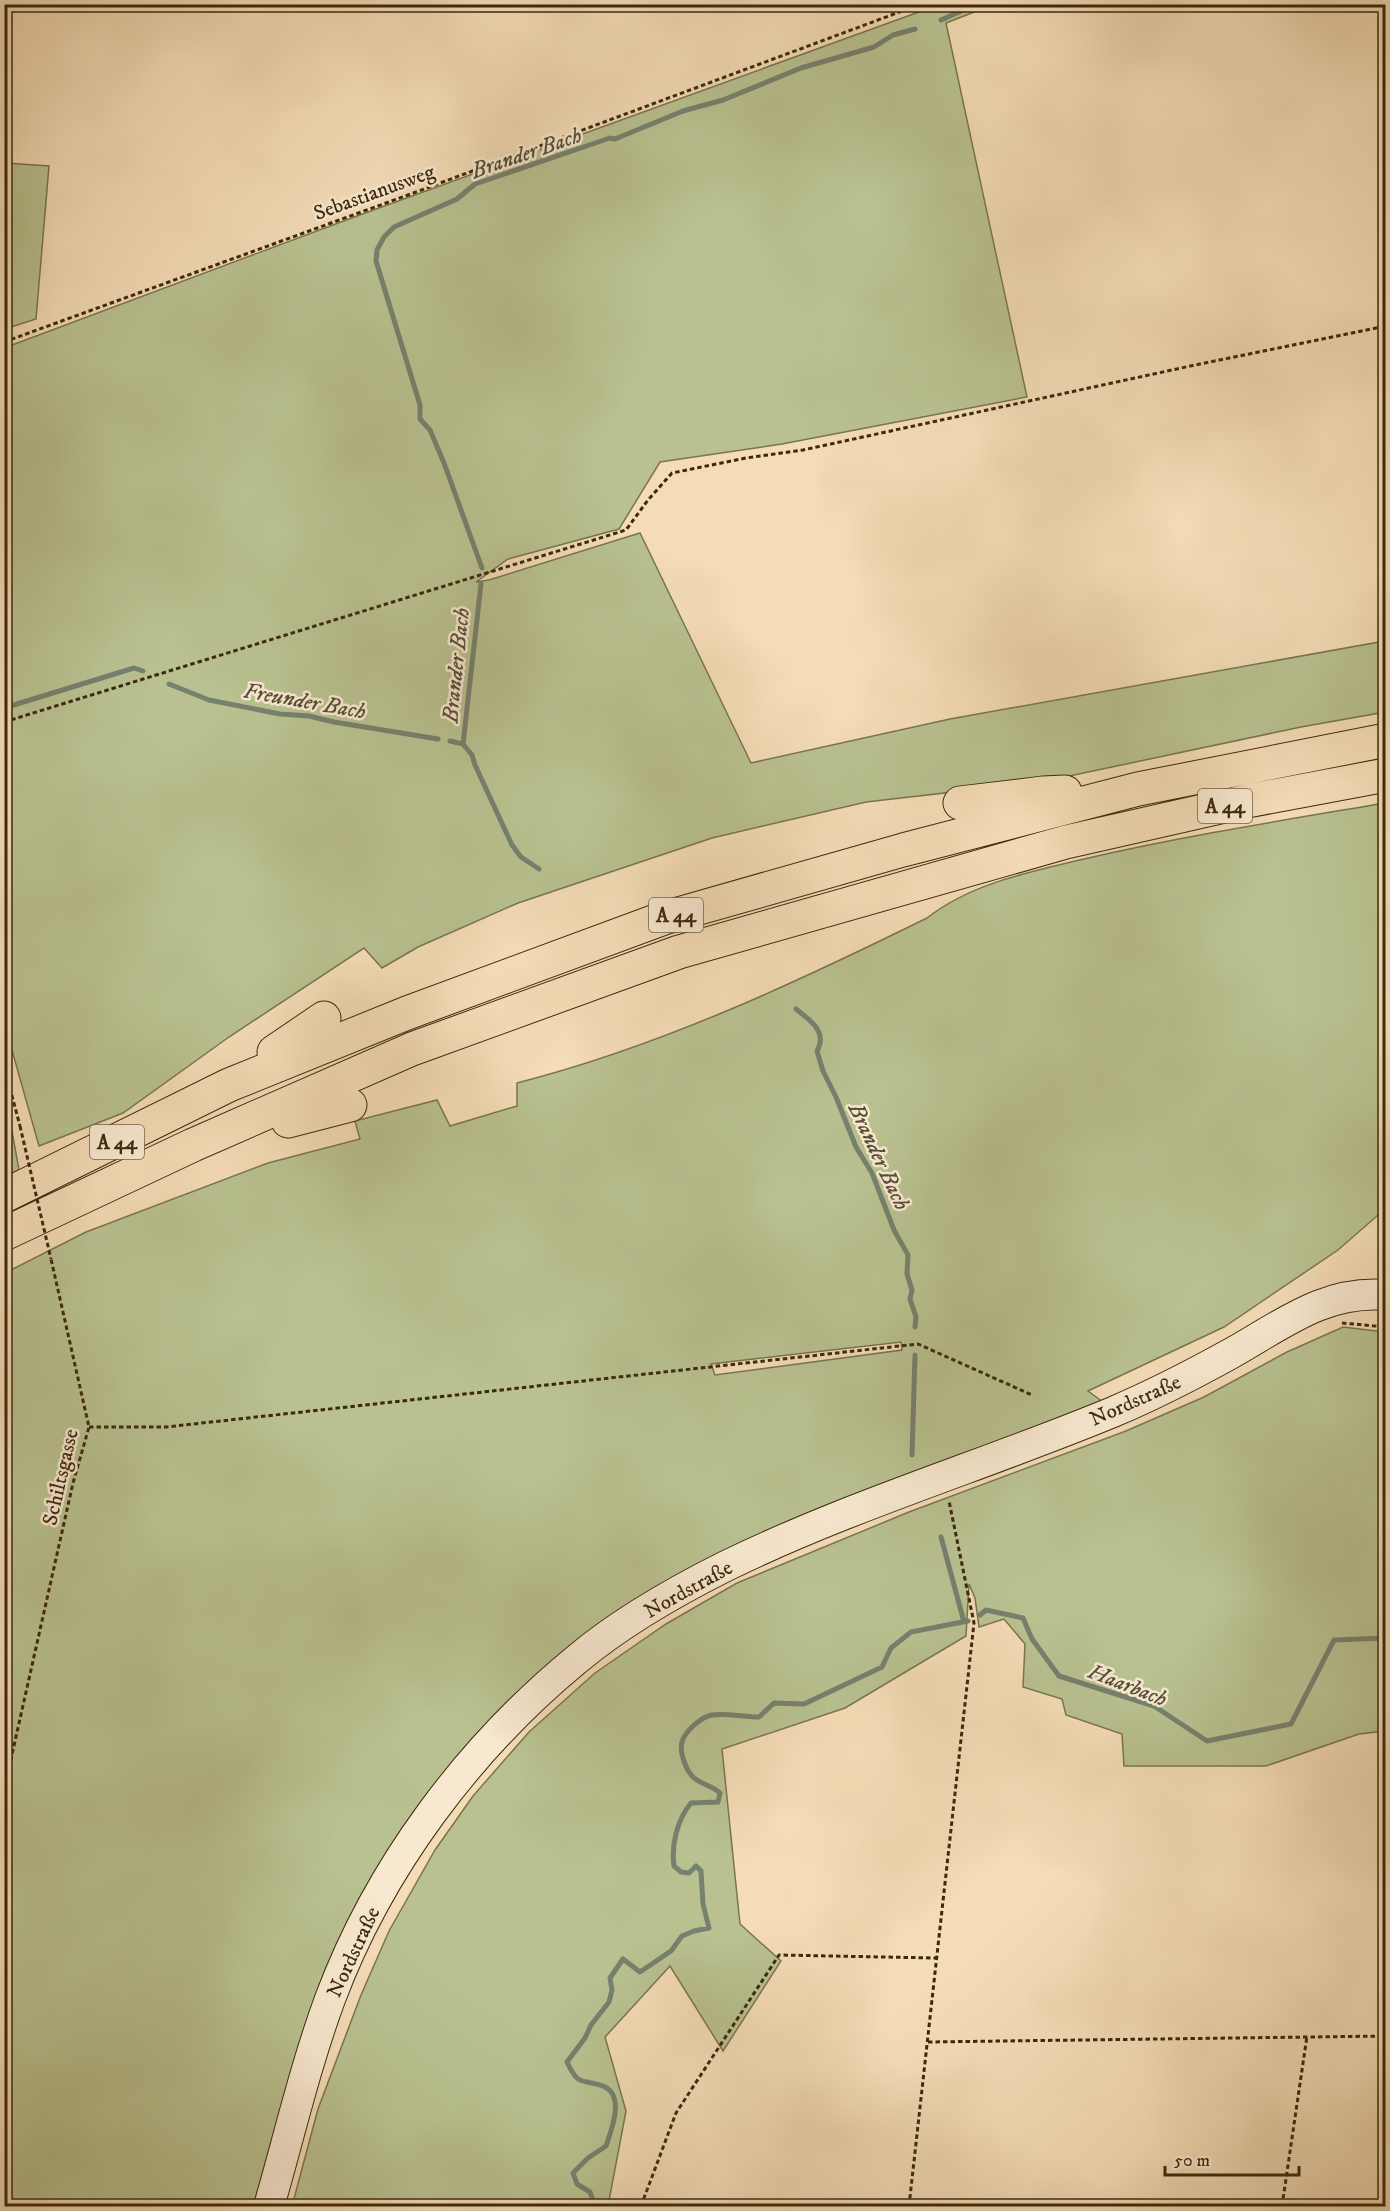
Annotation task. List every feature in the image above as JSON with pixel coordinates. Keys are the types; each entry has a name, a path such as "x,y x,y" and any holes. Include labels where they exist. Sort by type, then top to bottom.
{"highway":[{"name":"A 44","path":"4,1196 229,1085 407,1013 664,918 903,850 1138,789 1386,740"},
{"name":"A 44","path":"4,1234 193,1145 412,1049 679,951 1066,842 1246,801 1386,775"},
{"path":"960,803 1043,792 1138,789"},
{"path":"924,905 978,881 1016,870 1066,842"},
{"path":"229,1085 324,1018"},
{"path":"193,1145 350,1105"}],"main road":[{"name":"Nordstraße","path":"270,2206 310,2059 331,1997 364,1923 414,1838 453,1784 511,1718 578,1658 654,1605 727,1566 809,1529 1116,1411 1193,1375 1306,1310 1335,1299 1385,1290"}],"path":[{"name":"Sebastianusweg","path":"4,342 419,191 921,4"},
{"path":"4,722 626,530 672,472 803,450 1386,326"},
{"name":"Schiltsgasse","path":"4,1066 20,1126 89,1427 73,1484 4,1790"},
{"path":"1340,1323 1386,1327"},
{"path":"89,1427 166,1427 918,1344 1032,1395"},
{"path":"909,2206 974,1623 952,1510"},
{"path":"641,2206 676,2113 779,1955 936,1958"},
{"path":"1282,2206 1308,2036"},
{"path":"928,2042 1386,2036"}],"green space":[{"path":"938,5 992,5 946,23 1027,397 782,444 660,462 619,529 508,559 476,582 489,580 640,533 751,763 950,719 1385,641 1385,712 1301,727 1041,782 866,802 712,838 518,903 418,947 382,968 364,948 229,1037 123,1113 39,1146 4,1022 4,348 357,216"},
{"path":"5,163 49,166 36,319 5,329"},
{"path":"1385,803 1385,1209 1338,1250 1224,1327 1088,1391 1103,1402 648,1595 404,1832 256,2206 5,2206 5,1273 86,1232 268,1163 360,1139 355,1121 437,1100 450,1126 517,1106 517,1083 623,1051 726,1011 877,942 927,918 963,896 1002,880 1159,843","holes":["901,1342 902,1350 715,1375 711,1364"]},
{"path":"5,1092 19,1170 4,1177"},
{"path":"1343,1327 1385,1332 1385,1731 1359,1734 1266,1766 1124,1766 1122,1734 1066,1715 1062,1699 1023,1687 1025,1644 1004,1619 979,1627 975,1598 969,1584 966,1636 845,1708 722,1749 740,1924 781,1961 723,2051 670,1966 605,2037 626,2111 608,2206 292,2206 318,2109 361,1995 389,1931 435,1850 473,1796 529,1732 595,1673 666,1624 737,1583 909,1512 1126,1431 1204,1397 1287,1352"}],"waterway":[{"name":"Brander Bach","path":"941,20 977,4"},
{"name":"Brander Bach","path":"482,568 444,463 430,430 420,419 420,405 376,261 377,250 384,237 394,227 457,199 475,184 610,138 615,139 683,111 723,100 801,68 874,47 893,35 915,29"},
{"name":"Brander Bach","path":"481,584 463,744 472,755 512,845 521,857 539,869"},
{"name":"Freunder Bach","path":"4,708 134,668 143,671"},
{"name":"Freunder Bach","path":"169,684 209,700 280,714 309,716 438,739"},
{"name":"Freunder Bach","path":"450,741 463,744"},
{"name":"Brander Bach","path":"796,1009 812,1022 819,1032 820,1044 817,1051 823,1071 856,1147 872,1173 894,1230 908,1255 907,1274 912,1290 910,1299 916,1317 915,1327"},
{"name":"Brander Bach","path":"912,1455 915,1355"},
{"name":"Brander Bach","path":"941,1537 964,1622"},
{"name":"Haarbach","path":"980,1615 986,1610 1023,1618 1032,1639 1059,1676 1154,1706 1207,1741 1291,1724 1334,1640 1386,1638"},
{"name":"Haarbach","path":"595,2206 590,2192 577,2184 573,2173 588,2158 606,2146 615,2114 614,2097 603,2086 578,2079 567,2062 609,2002 612,1990 610,1978 623,1959 640,1972 671,1951 682,1936 709,1928 703,1904 701,1871 696,1866 689,1873 681,1872 674,1866 673,1850 676,1833 686,1810 691,1803 718,1802 720,1793 693,1777 688,1770 681,1751 686,1733 698,1722 712,1715 759,1717 774,1703 804,1704 882,1667 891,1648 911,1632 968,1621"}]}
